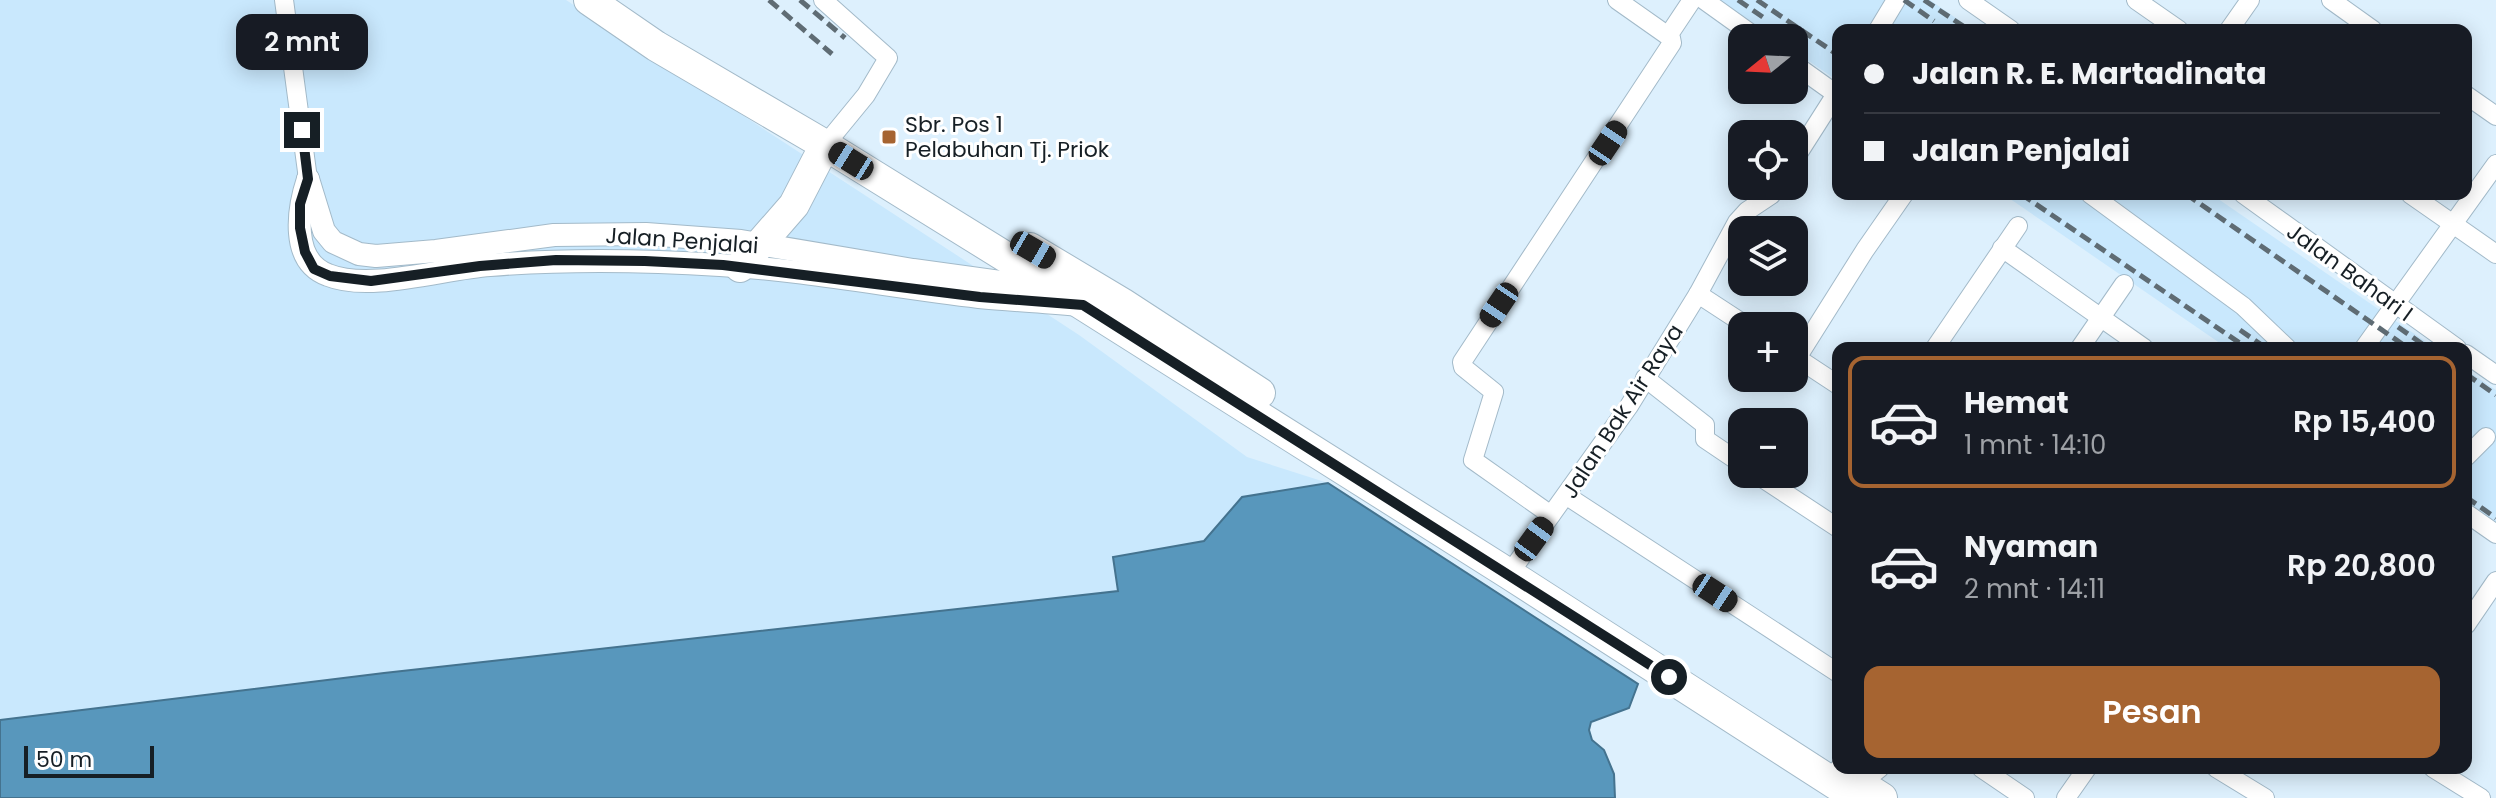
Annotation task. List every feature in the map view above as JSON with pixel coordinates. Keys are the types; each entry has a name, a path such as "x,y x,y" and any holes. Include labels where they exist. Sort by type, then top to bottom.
{"highway":[{"path":"589,0 656,46 988,224 1091,297"},
{"path":"617,0 831,138 1091,297 1513,569 1832,767"},
{"path":"740,267 794,205 831,138"},
{"path":"1843,774 1867,789"}],"street":[{"name":"Jalan Penjalai","path":"284,0 308,179 324,231 333,242 359,254 376,256 436,251 554,235 646,234 761,244 1091,297"},
{"path":"823,0 888,58 866,95 831,138"},
{"path":"1551,515 1474,461 1494,392 1463,367 1463,358 1672,43 1668,36 1617,0"},
{"path":"1668,36 1692,0"},
{"path":"1704,0 1737,24"},
{"path":"1882,24 1896,0"},
{"path":"1968,0 2002,24"},
{"path":"2136,0 2170,24"},
{"path":"2233,24 2250,0"},
{"path":"2331,0 2365,24"},
{"path":"1808,73 1832,89"},
{"path":"2472,99 2496,116"},
{"path":"1808,138 1832,100"},
{"path":"2472,198 2496,164"},
{"name":"Jalan Penjalai","path":"308,179 300,204 300,228 305,252 314,269 330,276 371,281 480,266 556,260 645,261 740,267 980,297 1091,297"},
{"name":"Jalan Bak Air Raya","path":"1513,569 1629,406 1698,294 1737,222 1764,200"},
{"path":"1808,337 1899,200"},
{"path":"2098,200 2243,306 2281,342"},
{"name":"Jalan Bahari I","path":"2251,200 2448,342"},
{"path":"2418,200 2496,254"},
{"path":"2368,342 2471,200"},
{"path":"1939,342 2018,226"},
{"path":"2002,248 2136,342"},
{"path":"2084,342 2124,284"},
{"path":"1698,294 1728,314"},
{"path":"2472,358 2496,375"},
{"path":"1808,365 1832,381"},
{"path":"1645,378 1705,425 1705,439 1728,455"},
{"path":"2472,451 2486,437"},
{"path":"1781,488 1832,516"},
{"path":"1567,496 1832,669"},
{"path":"2472,517 2496,534"},
{"path":"2472,616 2496,581"},
{"path":"1990,774 2025,798"},
{"path":"2066,798 2083,774"},
{"path":"2226,774 2265,798"},
{"path":"2443,774 2481,798"},
{"path":"2492,798 2496,792"}],"shaded area":[{"path":"0,0 566,0 1079,335 1247,457 1328,483 1242,497 1204,541 1114,557 1118,591 384,673 0,720"},
{"path":"1719,0 1930,0 1964,24 1832,24 1832,77 1808,61 1808,24 1754,24"},
{"path":"2012,200 2220,200 2426,342 2218,342"},
{"path":"2472,374 2496,390 2496,532 2472,515"}],"water":[{"path":"1328,483 1638,684 1629,708 1591,722 1589,730 1592,740 1604,750 1614,774 1615,798 0,798 0,720 384,673 1118,591 1113,557 1204,541 1242,497"}],"railway":[{"path":"769,0 832,54"},
{"path":"800,0 845,38"},
{"path":"1738,0 1767,20"},
{"path":"1757,0 1832,51"},
{"path":"1904,0 1934,21"},
{"path":"1924,0 1960,24"},
{"path":"2030,200 2238,342"},
{"path":"2195,200 2399,342"},
{"path":"2398,327 2419,342"},
{"path":"2240,330 2257,342"},
{"path":"2472,378 2496,395"},
{"path":"2472,501 2496,518"}],"place":[{"name":"Sbr. Pos 1 Pelabuhan Tj. Priok","path":"889,137"}],"route":[{"path":"302,130 308,179 300,204 300,228 305,252 314,269 330,276 371,281 480,266 556,260 645,261 803,273 980,297 1083,305 1669,677"}]}
